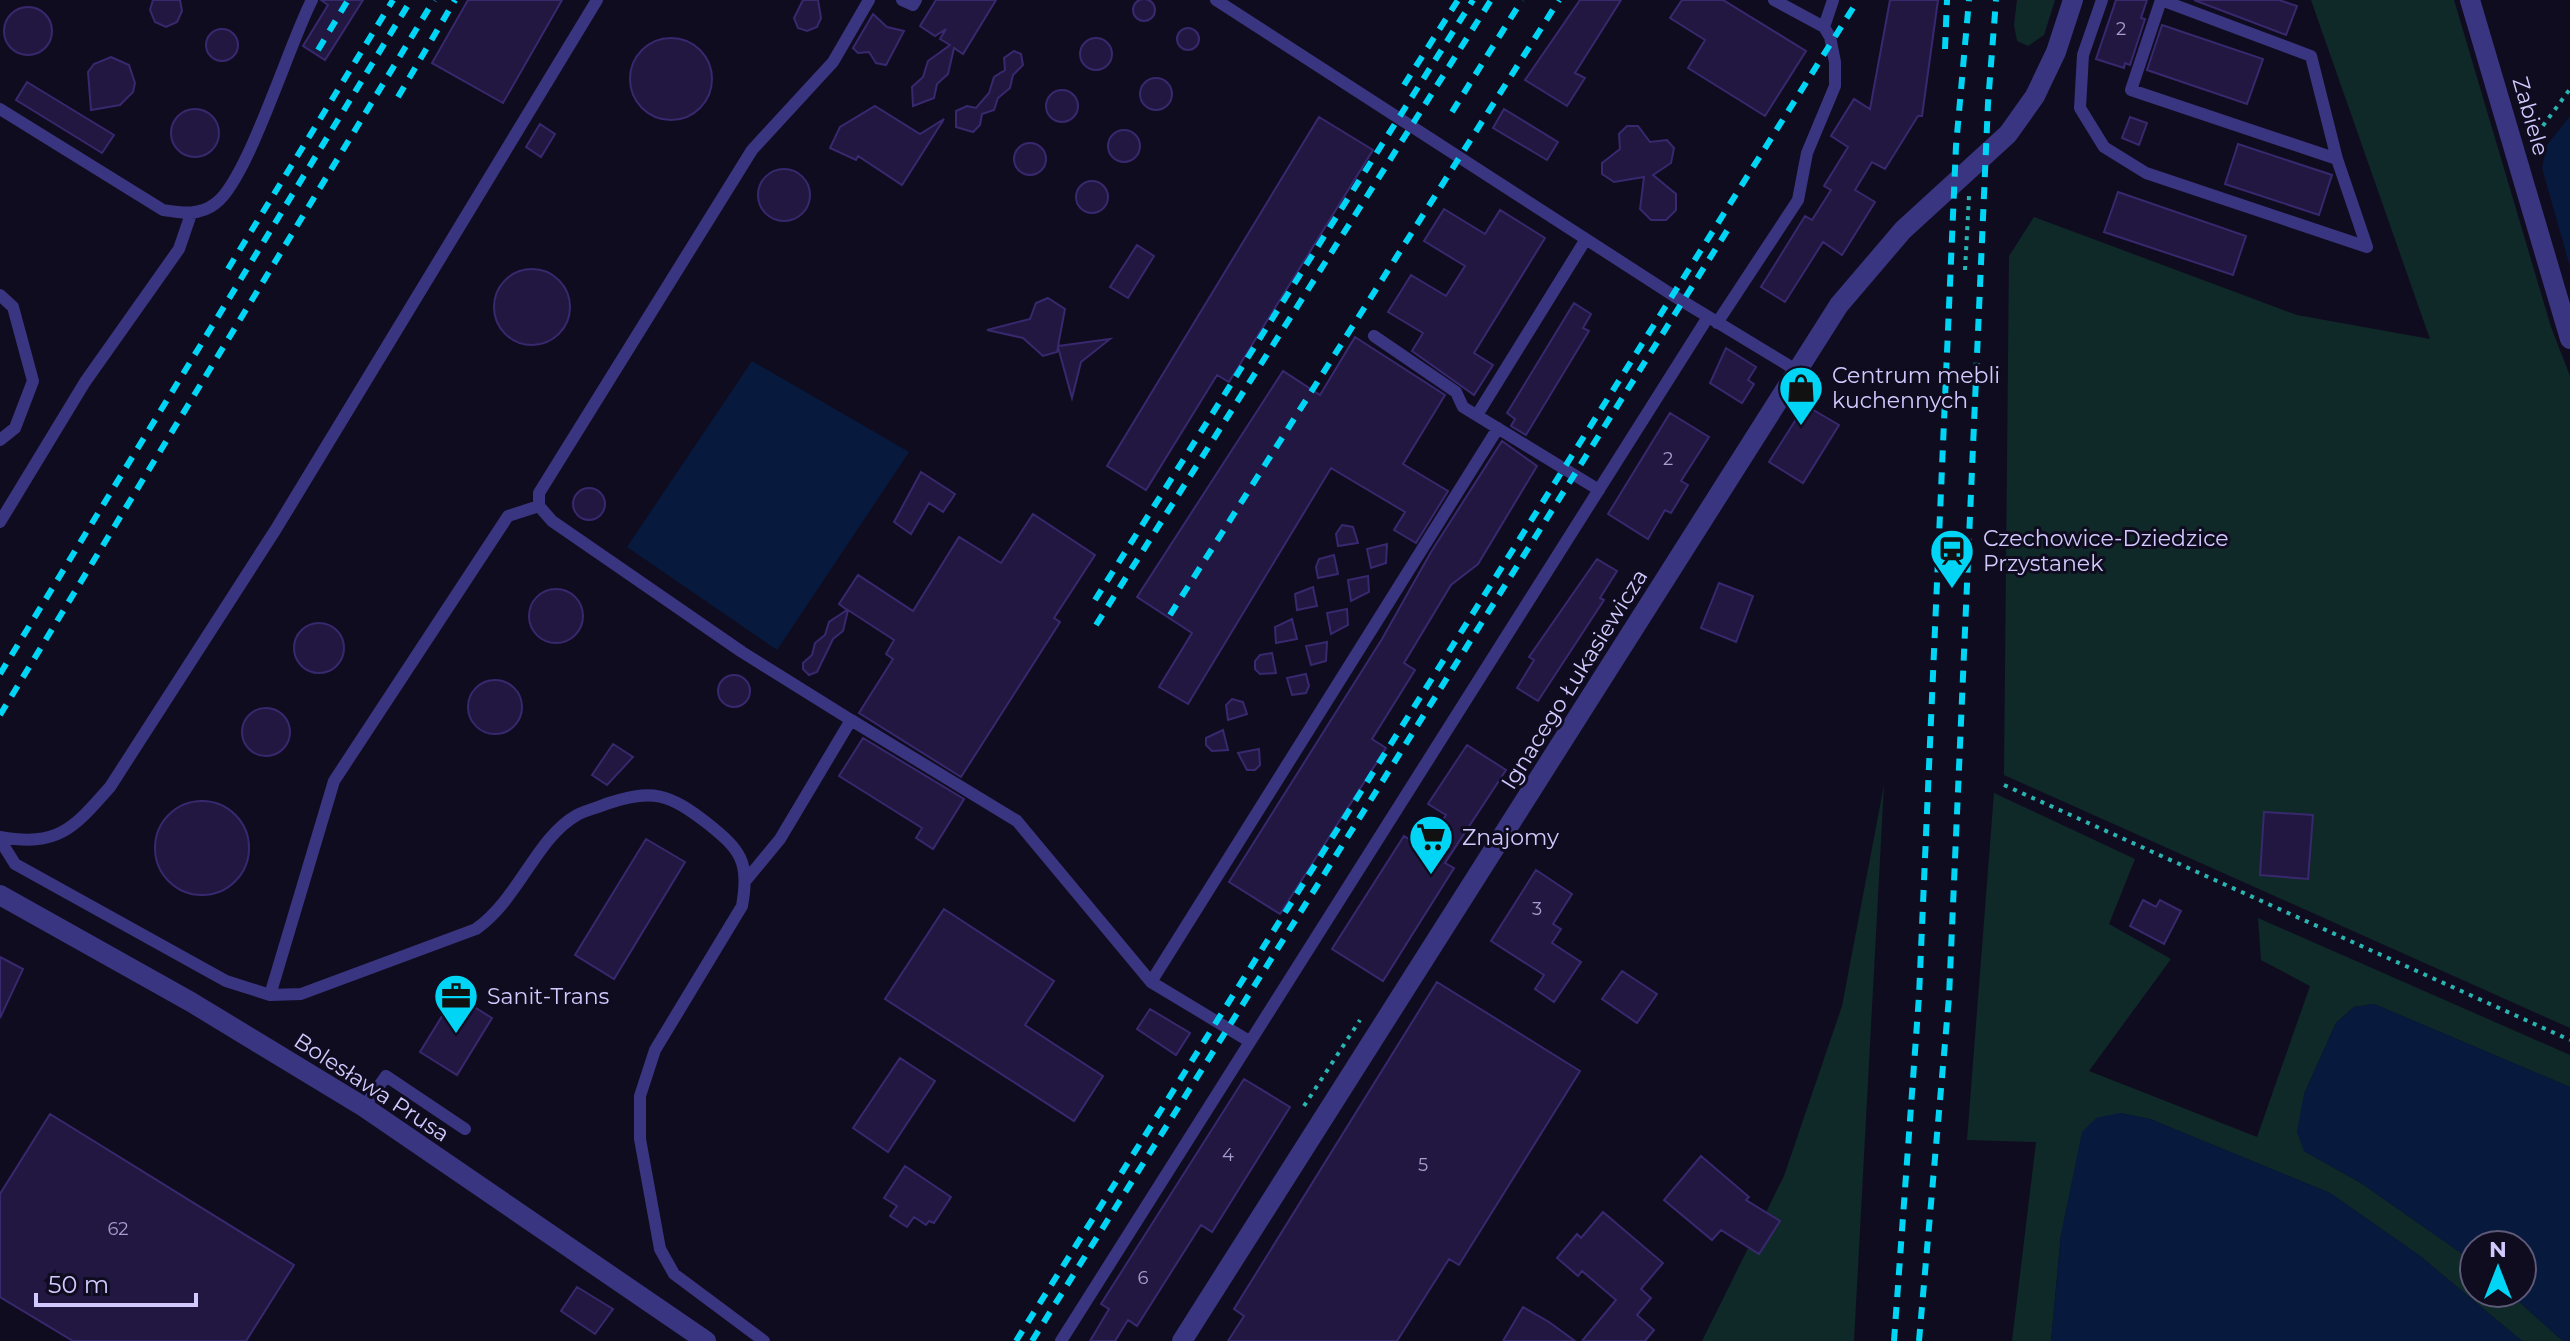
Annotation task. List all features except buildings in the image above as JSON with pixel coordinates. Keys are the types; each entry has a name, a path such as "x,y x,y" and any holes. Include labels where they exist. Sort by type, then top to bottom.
{"street":[{"name":"Ignacego Łukasiewicza","path":"1182,1341 1839,305 1903,230 2008,134 2035,96 2056,52 2073,0"},
{"name":"Zabiele","path":"2470,0 2570,339"},
{"name":"Bolesława Prusa","path":"0,895 191,1002 364,1107 706,1341"}],"lane":[{"path":"0,109 163,210 191,214 217,203 240,171 312,0"},
{"path":"0,838 29,842 58,837 82,819 110,787 276,529 597,0"},
{"path":"869,0 833,62 752,150 539,493 539,506 552,521 742,652 1017,821 1151,982 1249,1041"},
{"path":"902,0 913,5 916,0"},
{"path":"1216,0 1712,320 1796,370"},
{"path":"1061,1341 1599,490 1712,320 1798,200 1807,153 1835,86 1835,62 1830,37 1824,27 1774,0"},
{"path":"1824,27 1833,0"},
{"path":"2102,0 2083,55 2080,108 2104,147 2146,173 2367,247 2337,159 2311,56 2161,0 2131,90 2337,159"},
{"path":"0,522 85,382 179,249 191,214"},
{"path":"1477,415 1586,239"},
{"path":"0,295 13,307 33,381 15,428 0,440"},
{"path":"1374,336 1456,392 1463,407 1599,490"},
{"path":"1151,982 1498,428"},
{"path":"270,995 334,781 508,516 539,506"},
{"path":"764,1341 674,1274 660,1249 640,1139 640,1096 655,1050 742,906 747,879 780,839 851,720"},
{"path":"0,838 15,864 226,981 270,995 301,994 476,929 497,914 559,829 578,814 637,794 679,802 733,843 747,879"},
{"path":"364,1107 386,1076 465,1129"}],"path":[{"path":"2518,159 2570,89"},
{"path":"1965,270 1970,167"},
{"path":"2004,785 2570,1040"}],"green space":[{"path":"2017,0 2055,0 2044,35 2028,46 2017,41 2014,25"},
{"path":"2311,0 2454,0 2551,327 2570,376 2570,1028 2004,775 2009,256 2034,217 2297,315 2430,339"},
{"path":"1884,785 1854,1341 1702,1341 1784,1176 1842,1006"},
{"path":"1994,793 2135,859 2109,924 2171,959 2089,1071 2257,1137 2310,986 2261,960 2258,918 2570,1055 2570,1087 2374,1004 2354,1007 2336,1023 2304,1094 2304,1151 2361,1183 2458,1251 2458,1288 2420,1256 2330,1193 2150,1119 2120,1113 2061,1234 2051,1341 2012,1341 2036,1142 1967,1140"},
{"path":"2484,1309 2527,1309 2563,1341 2522,1341"}],"water":[{"path":"2570,116 2570,267 2542,168 2547,145"},
{"path":"752,361 909,452 777,650 627,547"},
{"path":"2374,1004 2570,1087 2570,1341 2563,1341 2527,1309 2538,1309 2538,1229 2458,1229 2458,1251 2361,1183 2304,1151 2297,1132 2304,1094 2336,1023 2354,1007"},
{"path":"2120,1113 2150,1119 2330,1193 2420,1256 2458,1288 2458,1309 2484,1309 2522,1341 2051,1341 2061,1234 2082,1132 2096,1118"}],"railway":[{"path":"318,50 348,0"},
{"path":"228,269 393,0"},
{"path":"0,674 411,0"},
{"path":"0,715 434,0"},
{"path":"398,97 455,0"},
{"path":"1404,85 1458,0"},
{"path":"1095,600 1473,0"},
{"path":"1096,625 1491,0"},
{"path":"1452,112 1522,0"},
{"path":"1170,615 1559,0"},
{"path":"1016,1341 1858,0"},
{"path":"1945,49 1947,0"},
{"path":"1894,1341 1919,996 1956,146 1969,0"},
{"path":"1919,1341 1949,997 1988,103 1996,0"},
{"path":"1032,1341 1730,226"}],"place":[{"name":"Centrum mebli kuchennych","path":"1801,427"},
{"name":"Czechowice-Dziedzice Przystanek","path":"1952,590"},
{"name":"Znajomy","path":"1431,876"},
{"name":"Sanit-Trans","path":"456,1035"}]}
